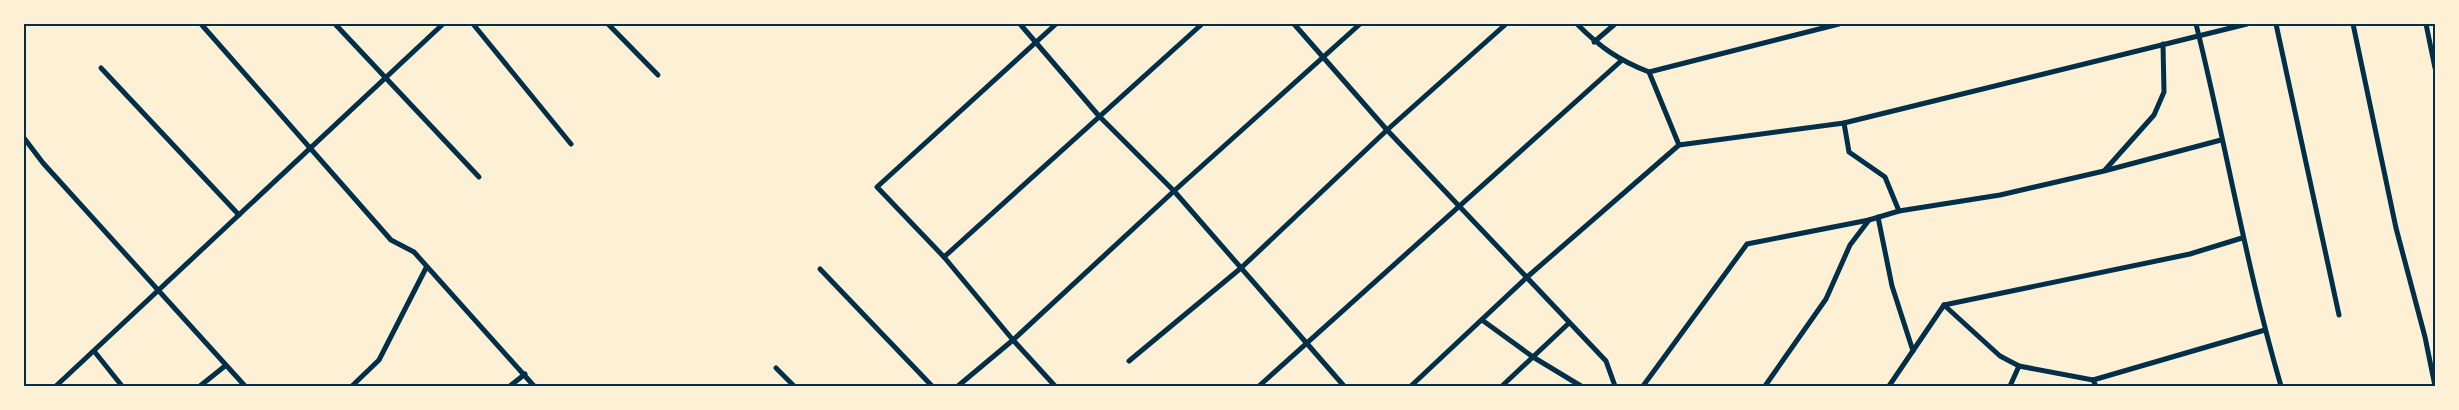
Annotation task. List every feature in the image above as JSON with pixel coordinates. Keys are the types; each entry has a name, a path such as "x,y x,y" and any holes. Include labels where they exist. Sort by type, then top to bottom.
{"street":[{"path":"201,24 391,240 414,252 426,268 534,386"},
{"path":"335,24 479,177"},
{"path":"56,386 160,290 310,146 443,24"},
{"path":"472,24 571,144"},
{"path":"608,24 658,75"},
{"path":"1020,24 1099,116 1174,190 1344,386"},
{"path":"1055,386 1013,340 944,257 877,187 1056,24"},
{"path":"944,257 1202,24"},
{"path":"1294,24 1387,130 1606,362 1615,386"},
{"path":"958,386 1013,340 1174,190 1360,24"},
{"path":"1129,361 1241,268 1387,130 1506,24"},
{"path":"1576,24 1594,42 1620,60 1649,72 1839,24"},
{"path":"1594,42 1615,24"},
{"path":"2196,24 2242,238 2281,386"},
{"path":"1411,386 1526,278 1679,145 1844,123 2246,24"},
{"path":"2276,24 2339,315"},
{"path":"2353,24 2396,228 2425,337 2435,386"},
{"path":"2426,24 2435,68"},
{"path":"2104,171 2154,115 2164,92 2164,44"},
{"path":"1259,386 1620,60"},
{"path":"101,68 239,215"},
{"path":"1649,72 1679,145"},
{"path":"1844,123 1849,152 1885,177 1899,211"},
{"path":"24,138 43,163 245,386"},
{"path":"1643,386 1747,244 1869,220 1899,211 2000,195 2104,171 2221,140"},
{"path":"1878,217 1892,286 1913,351"},
{"path":"1766,386 1826,299 1850,245 1869,220"},
{"path":"1888,386 1944,306 2190,254 2242,238"},
{"path":"352,386 378,360 426,268"},
{"path":"820,269 932,386"},
{"path":"1944,306 2000,356 2019,366 2093,380 2265,330"},
{"path":"1482,320 1533,357 1581,386"},
{"path":"1502,386 1569,323"},
{"path":"94,351 122,386"},
{"path":"200,386 225,366"},
{"path":"2010,386 2019,366"},
{"path":"776,368 794,386"},
{"path":"510,386 525,374"},
{"path":"2093,380 2096,386"}]}
